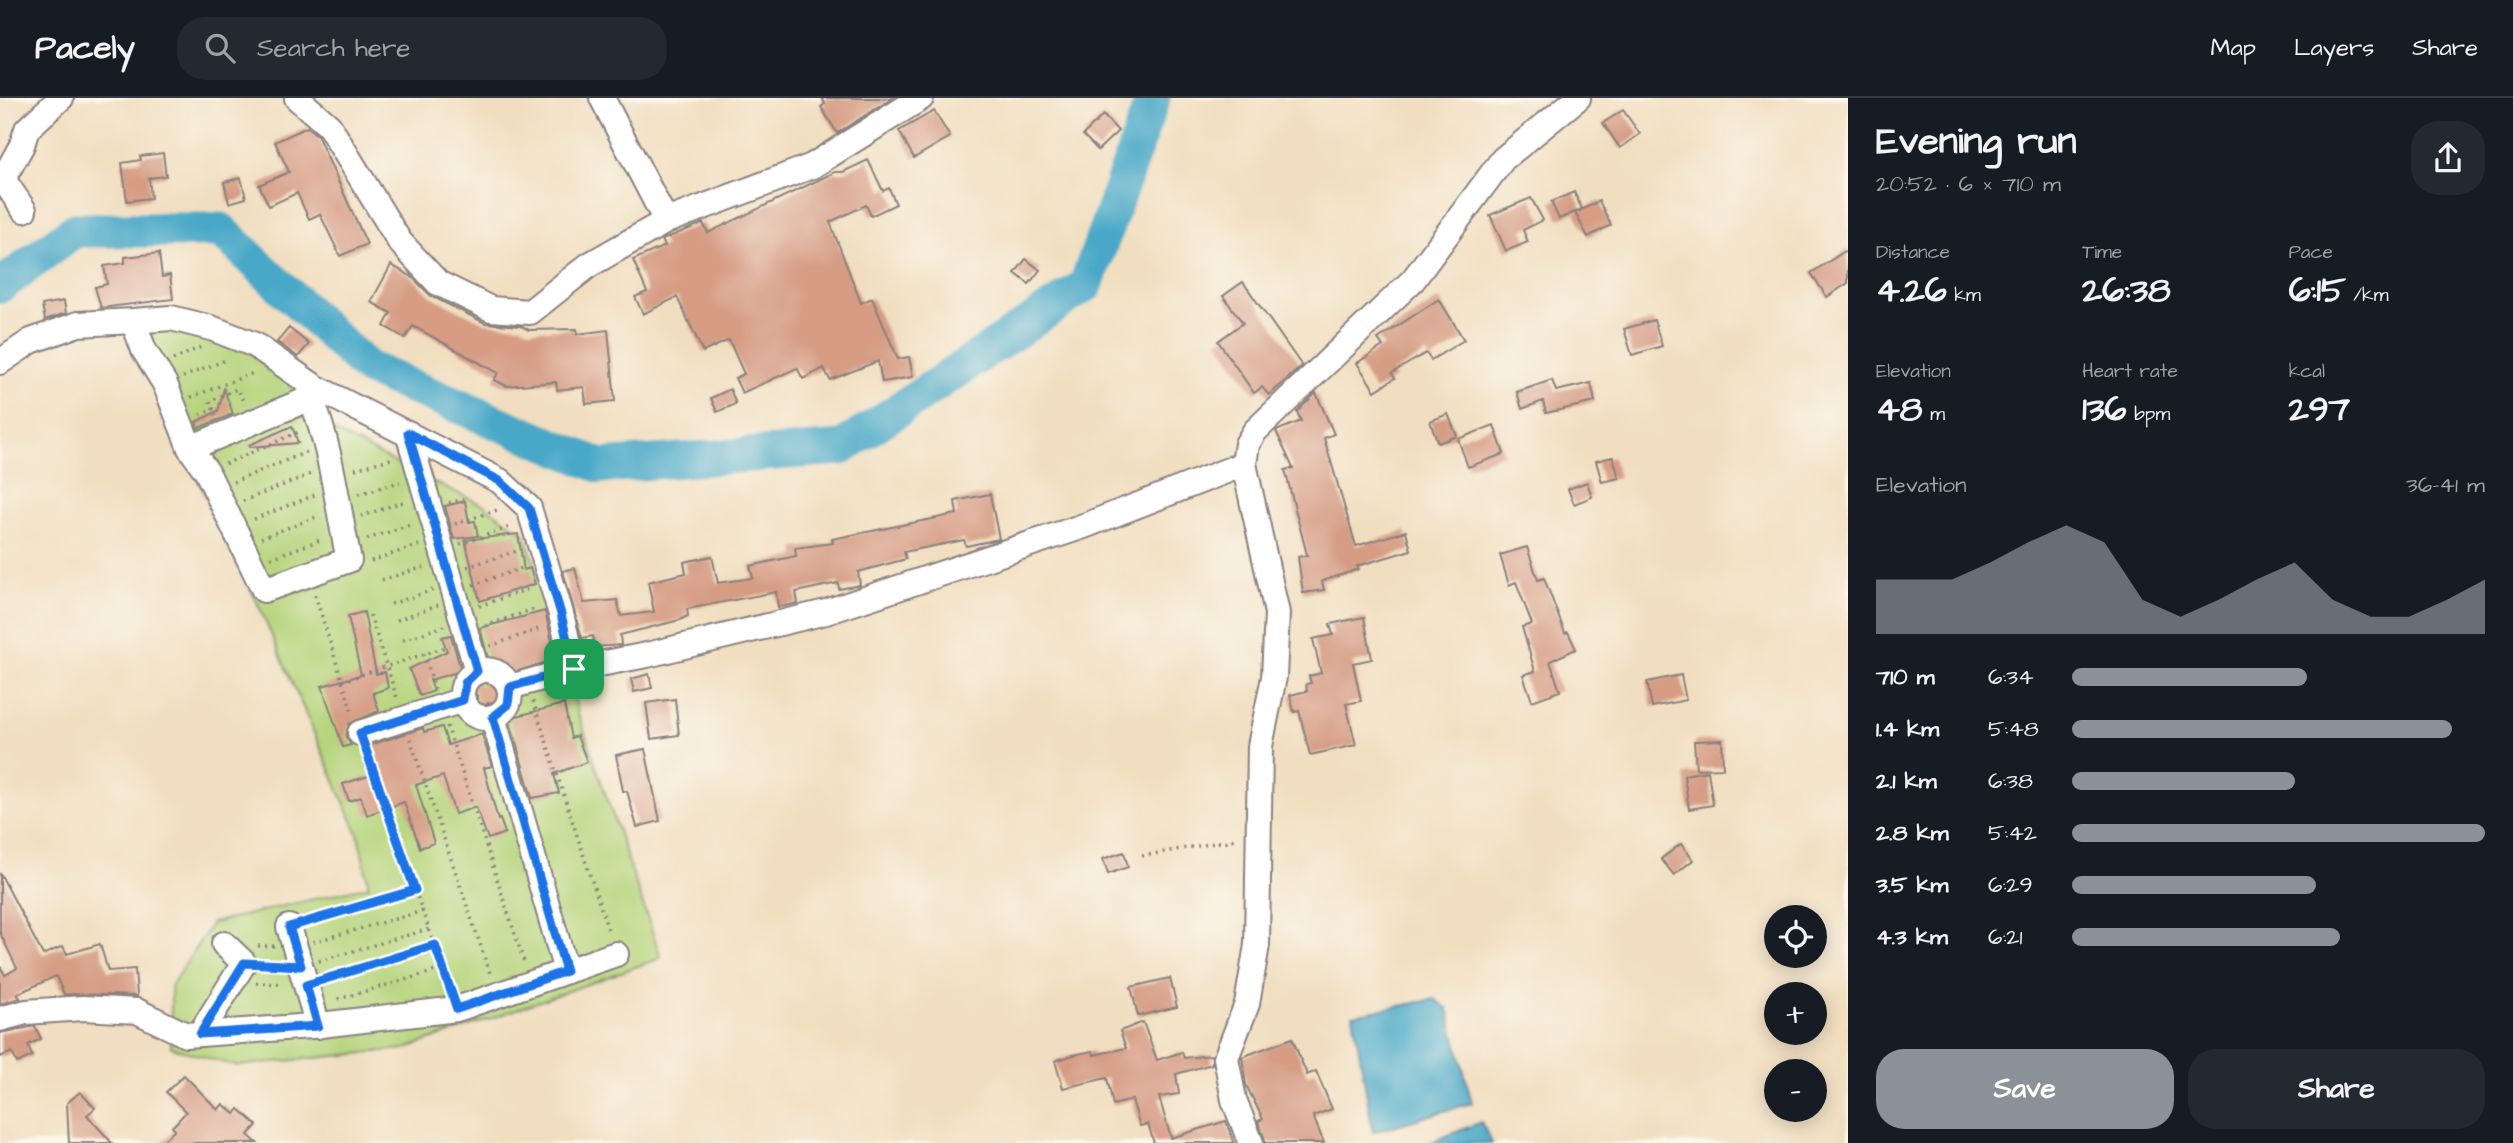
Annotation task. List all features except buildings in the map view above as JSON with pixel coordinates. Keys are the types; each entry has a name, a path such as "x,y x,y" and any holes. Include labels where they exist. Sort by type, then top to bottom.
{"street":[{"path":"24,209 5,182 6,174 22,145 27,129 61,98"},
{"path":"297,98 329,126 400,242 438,283 491,309 530,312 589,265 666,221 812,166 921,98"},
{"path":"602,98 666,221"},
{"path":"1251,1143 1234,1100 1226,1058 1247,1004 1257,945 1260,746 1274,677 1277,613 1244,464 1247,444 1255,431 1413,281 1503,159 1578,98"},
{"path":"0,362 31,341 78,324 171,318 211,328 255,345 313,392 410,443 500,481 529,508 561,614 574,669"},
{"path":"132,321 164,385 190,448 229,518 264,590 349,560 342,487 313,392"},
{"path":"190,448 313,392"},
{"path":"360,733 452,704 465,683 450,579 410,443"},
{"path":"452,704 474,715 493,717 508,705 518,685 574,669 647,656 827,612 1084,526 1244,464"},
{"path":"450,579 498,672 518,685"},
{"path":"493,717 566,971"},
{"path":"200,1034 244,963 224,944"},
{"path":"0,1019 26,1012 83,1008 137,1011 186,1035 200,1034 304,976 457,1009 616,954"}],"path":[{"path":"164,385 205,345"},
{"path":"164,385 233,356"},
{"path":"164,385 265,368"},
{"path":"229,518 342,487 410,443"},
{"path":"229,518 342,487"},
{"path":"229,518 342,487"},
{"path":"229,518 342,487"},
{"path":"229,518 342,487"},
{"path":"229,518 342,487"},
{"path":"342,487 450,579 550,625"},
{"path":"342,487 450,579"},
{"path":"359,494 450,579"},
{"path":"403,640 508,506"},
{"path":"397,620 515,525"},
{"path":"391,604 525,548"},
{"path":"371,561 548,604"},
{"path":"450,579 534,564"},
{"path":"450,579 424,654 452,704 531,983"},
{"path":"382,580 450,579 538,586"},
{"path":"313,590 342,681 457,1009"},
{"path":"370,615 498,995"},
{"path":"342,681 424,654"},
{"path":"518,685 616,954"},
{"path":"1142,856 1257,835"},
{"path":"304,976 415,890"},
{"path":"304,976 423,911"},
{"path":"304,976 429,929"},
{"path":"304,976 435,945"},
{"path":"233,982 443,969"}],"green space":[{"path":"171,325 245,348 302,394 331,430 484,505 525,534 562,649 578,713 661,958 405,1049 235,1066 171,1047 171,986 212,923 369,886 358,834 258,604 127,333"}],"water":[{"path":"1435,999 1448,1009 1472,1103 1373,1132 1353,1015"},
{"path":"1481,1122 1492,1143 1429,1143"}],"waterway":[{"path":"0,286 75,230 221,230 367,368 601,466 841,448 1086,285 1153,98"}],"route":[{"path":"408,433 500,481 529,508 561,614 574,669 510,687 508,705 493,717 566,971 457,1009 435,945 306,985 318,1026 200,1034 244,963 301,966 289,927 415,890 360,733 463,700 465,683 477,671 408,433"}]}
